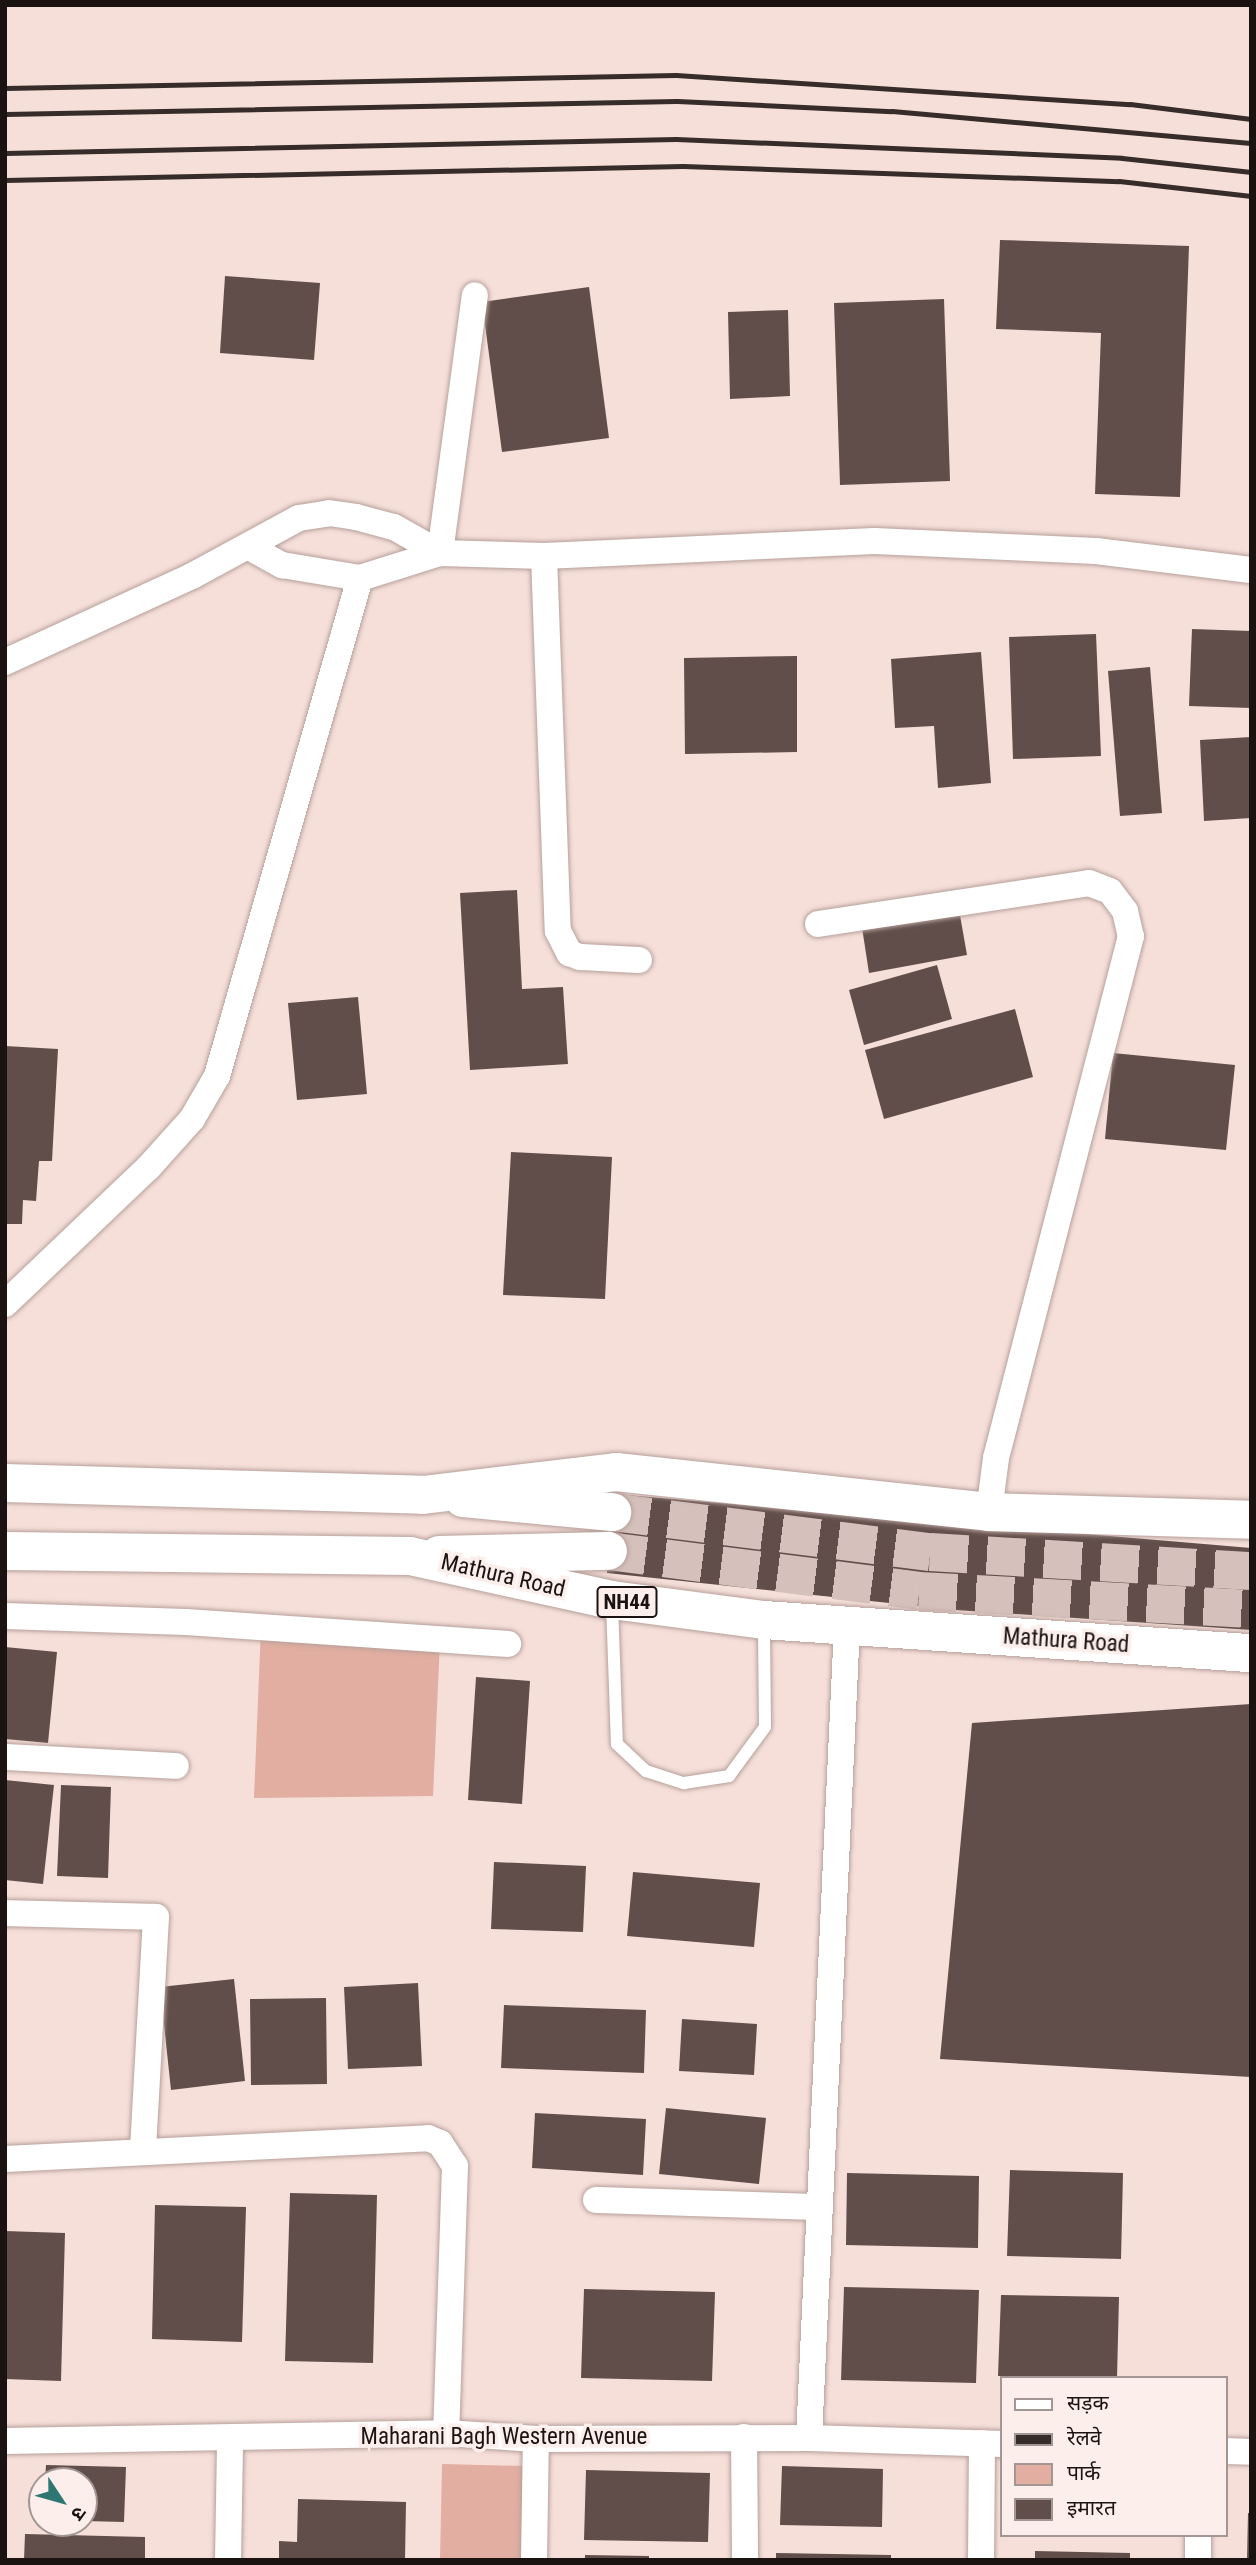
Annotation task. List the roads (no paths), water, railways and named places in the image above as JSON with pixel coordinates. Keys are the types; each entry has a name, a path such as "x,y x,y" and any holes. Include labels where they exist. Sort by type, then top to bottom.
{"main road":[{"path":"423,1495 616,1472 989,1512 1241,1517"},
{"path":"5,1483 423,1495 612,1513"},
{"name":"Mathura Road","path":"5,1551 410,1556 612,1600 764,1620 1251,1653"},
{"path":"410,1556 608,1551"}],"street":[{"path":"440,553 475,295"},
{"path":"5,662 249,547 299,518 329,513 394,527 440,553"},
{"path":"249,547 282,565 360,578 440,553 544,556 875,541 1096,551 1251,570"},
{"path":"544,556 558,931 569,953 580,957 639,960"},
{"path":"5,1304 148,1168 192,1119 217,1076 360,578"},
{"path":"818,924 1089,883 1110,891 1125,911 1131,936 996,1458 989,1512"},
{"path":"5,1616 186,1622 508,1644"},
{"path":"809,2438 847,1626"},
{"path":"5,1757 176,1766"},
{"path":"5,1913 156,1917 143,2152"},
{"path":"5,2159 428,2138 449,2151 455,2166 446,2433"},
{"path":"596,2200 818,2207"},
{"name":"Maharani Bagh Western Avenue","path":"5,2441 230,2440 446,2433 536,2439 744,2437 992,2444"},
{"path":"744,2437 745,2560"},
{"path":"534,2560 536,2439"},
{"path":"228,2560 230,2440"},
{"path":"981,2560 992,2444"},
{"path":"1228,2451 1251,2452"},
{"path":"1198,2537 1198,2560"}],"lane":[{"path":"612,1600 617,1744 646,1771 684,1783 729,1776 765,1727 764,1620"}],"tunnel":[{"path":"612,1512 930,1552 1251,1571"},
{"path":"608,1551 919,1591 1251,1609"}],"railway":[{"path":"5,88 676,75 1130,104 1251,119"},
{"path":"5,114 677,101 892,111 1251,143"},
{"path":"5,153 676,139 1122,158 1251,172"},
{"path":"5,180 683,166 1119,181 1251,196"}]}
